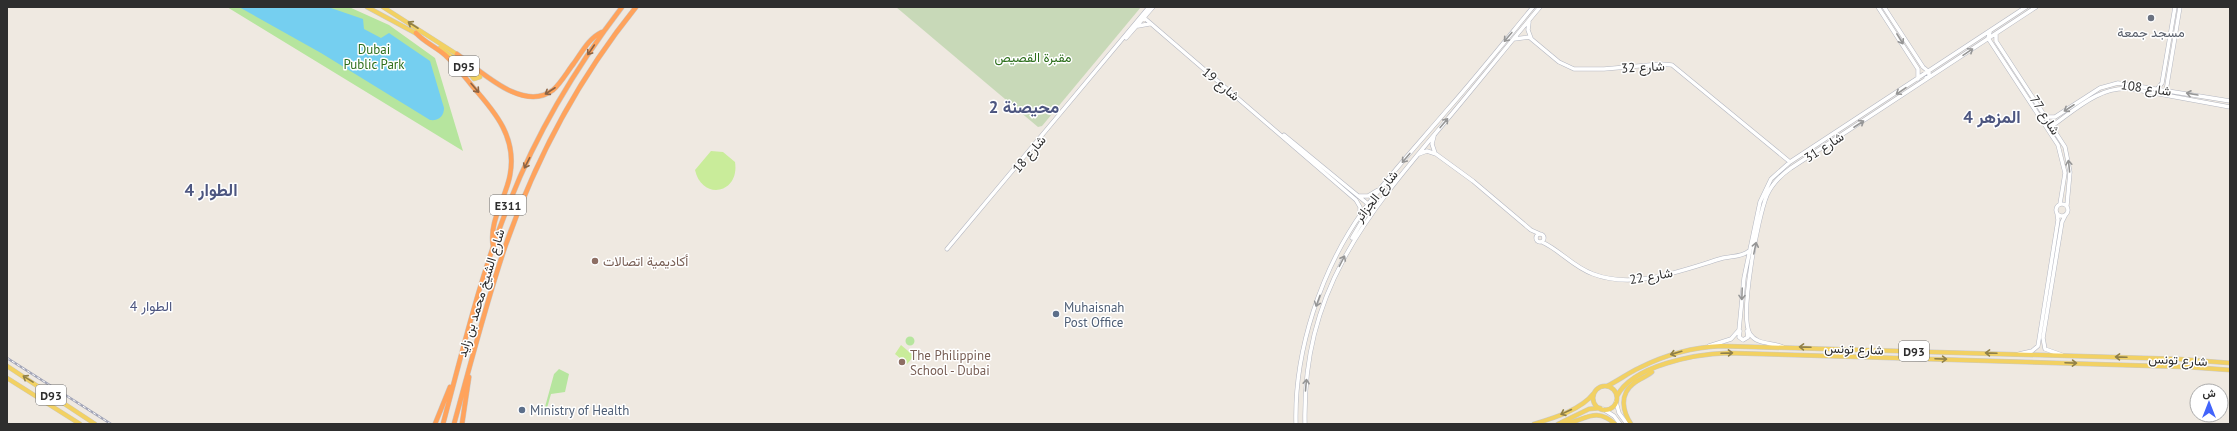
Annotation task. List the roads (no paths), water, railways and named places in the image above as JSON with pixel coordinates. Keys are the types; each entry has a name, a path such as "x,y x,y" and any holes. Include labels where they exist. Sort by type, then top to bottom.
{"highway":[{"name":"شارع الشيخ محمد بن زايد","path":"443,424 454,379 493,247 518,182 545,127 585,59 622,7"},
{"name":"شارع الشيخ محمد بن زايد","path":"454,424 504,249 531,180 578,90 607,46 636,7"},
{"path":"457,54 514,93 525,97 537,96 548,93 556,86 590,41 604,31"},
{"path":"416,33 453,63 497,114 506,130 510,143 512,163 508,184 494,227 493,247"},
{"path":"462,424 470,367"},
{"path":"435,424 454,379"}],"main road":[{"name":"D95","path":"367,7 416,33 458,61 473,78 479,78 480,73 457,54 383,7"},
{"name":"شارع تونس","path":"1607,386 1662,358 1708,347 1783,347 2062,355 2230,363"},
{"name":"شارع تونس","path":"1616,396 1628,382 1653,369 1687,358 1728,353 2169,366 2230,370"},
{"name":"D93","path":"7,366 96,424"},
{"path":"1631,424 1623,410 1625,394 1631,386 1653,369"},
{"name":"D93","path":"7,378 80,424"},
{"path":"1534,424 1575,408 1586,401 1599,387 1607,386 1614,391 1616,402 1609,409 1589,409 1558,424"},
{"path":"1594,393 1595,404 1602,409"},
{"path":"1564,421 1569,422 1592,415 1606,418 1615,424"}],"street":[{"name":"شارع 18","path":"948,250 1119,44 1149,9 1153,7"},
{"name":"شارع الجزائر","path":"1296,424 1297,394 1301,365 1316,307 1334,261 1359,216 1533,7"},
{"name":"شارع الجزائر","path":"1305,424 1306,376 1314,336 1333,279 1352,241 1376,206 1415,157 1530,20 1539,7"},
{"path":"1878,7 1918,68 1920,73 1918,79"},
{"path":"1884,7 1918,60 1928,72 1928,76 1916,86"},
{"name":"شارع 31","path":"1708,347 1733,338 1739,330 1746,265 1762,196 1771,179 1784,166 2026,7"},
{"name":"شارع 31","path":"1783,347 1761,342 1753,337 1748,329 1747,314 1751,267 1764,204 1772,187 1787,170 2036,7"},
{"path":"2158,88 2162,83 2175,7"},
{"path":"2160,94 2165,93 2167,90 2180,7"},
{"path":"1136,28 1149,23 1149,9"},
{"name":"شارع 18","path":"1119,44 1136,28 1142,17"},
{"name":"شارع 19","path":"1142,17 1281,134 1368,204"},
{"path":"1530,20 1528,30 1531,38"},
{"path":"1988,39 1988,35 1995,28"},
{"name":"شارع 77","path":"1996,34 1996,41 2047,117 2063,144 2069,159 2070,176 2066,205"},
{"path":"1513,40 1522,36 1531,38"},
{"name":"شارع 32","path":"1531,38 1559,62 1578,70 1661,64 1672,65 1790,162"},
{"name":"شارع 77","path":"1988,39 2058,145 2064,164 2065,178 2060,204"},
{"path":"2169,42 2169,53 2173,53"},
{"path":"1918,60 1926,68 1933,69"},
{"path":"2016,80 2020,79 2026,85"},
{"name":"شارع 108","path":"2047,117 2055,117 2083,98 2103,87 2115,83 2129,83 2230,101"},
{"name":"شارع 108","path":"2052,126 2103,92 2116,88 2160,94 2230,107"},
{"path":"2082,106 2080,103 2083,98"},
{"path":"1838,137 1838,133 1849,124"},
{"path":"2045,124 2048,127 2052,126"},
{"path":"1435,133 1432,144 1436,154"},
{"name":"شارع 19","path":"1281,134 1356,200 1360,207 1359,216"},
{"path":"1415,157 1425,152 1436,154 1473,181 1531,230 1540,234 1543,240 1537,241 1531,230"},
{"path":"1782,154 1790,159 1796,159"},
{"path":"1782,154 1785,160 1784,166"},
{"path":"1772,187 1775,179 1789,166 1790,162"},
{"path":"1358,196 1368,196 1381,188"},
{"path":"1352,241 1354,233 1368,211 1368,204"},
{"path":"2019,354 2032,351 2038,346 2058,220 2056,207 2060,204 2066,205 2069,210 2062,222 2043,341 2046,350 2062,355"},
{"path":"2057,213 2060,216 2066,214"},
{"path":"1536,238 1540,234"},
{"name":"شارع 22","path":"1543,240 1584,271 1620,281 1650,278 1738,256 1749,251"},
{"path":"1738,256 1744,259 1746,265"},
{"path":"1741,318 1739,336 1744,340 1748,336 1746,326 1747,314"},
{"path":"1616,402 1619,413 1627,424"},
{"path":"1602,409 1614,416 1620,424"}],"water":[{"name":"Dubai Public Park","path":"239,7 328,7 363,19 364,29 381,38 389,33 430,61 444,108 442,116 436,120 430,120 321,53"}],"railway":[{"path":"7,358 111,424"}],"place":[{"name":"مسجد جمعة","path":"2151,18"},
{"name":"أكاديمية اتصالات","path":"595,261"},
{"name":"Muhaisnah Post Office","path":"1056,314"},
{"name":"The Philippine School - Dubai","path":"902,362"},
{"name":"Ministry of Health","path":"522,410"}],"district":[{"name":"محيصنة 2","path":"1024,107"},
{"name":"المزهر 4","path":"1992,117"},
{"name":"الطوار 4","path":"211,190"},
{"name":"الطوار 4","path":"151,306"}],"park label":[{"name":"مقبرة القصيص","path":"1033,57"}]}
